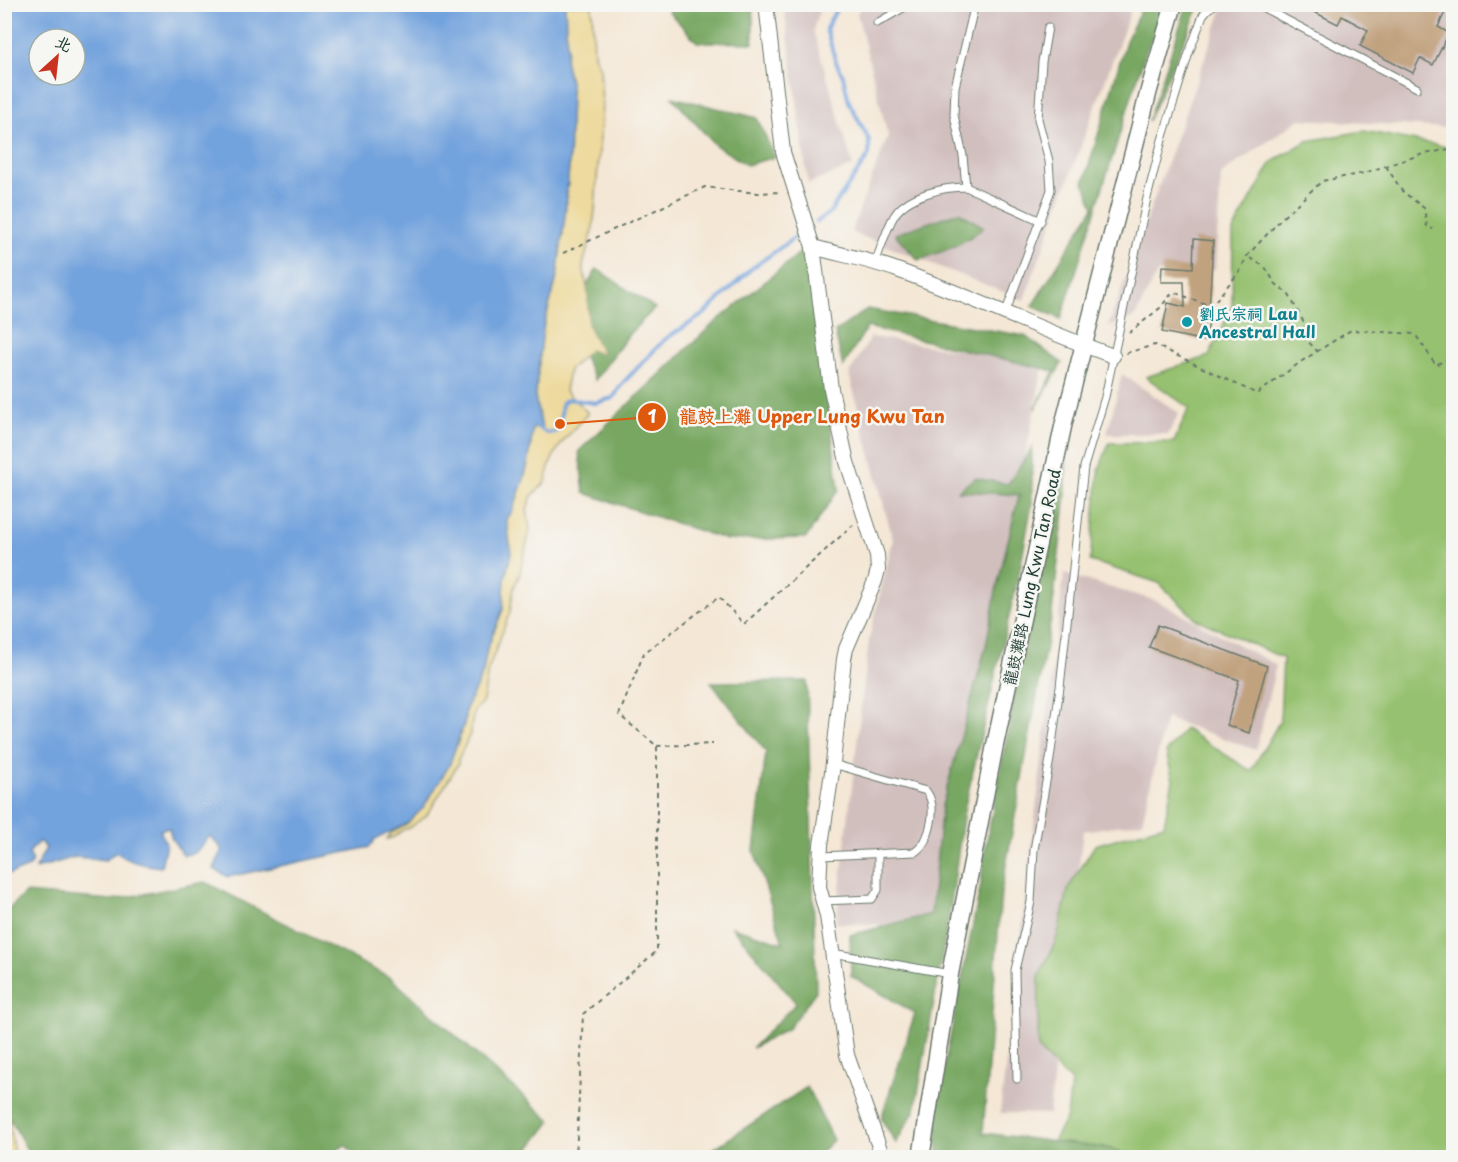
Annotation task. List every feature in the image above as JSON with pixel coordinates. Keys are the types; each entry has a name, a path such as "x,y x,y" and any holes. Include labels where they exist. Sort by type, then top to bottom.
{"street":[{"path":"766,4 783,152 813,247 831,389 847,462 877,555 878,570 872,590 846,649 820,856 819,887 832,952 847,1055 883,1158"},
{"name":"龍鼓灘路 Lung Kwu Tan Road","path":"921,1158 950,974 994,750 1064,422 1146,101 1174,4"},
{"path":"813,247 895,269 1113,356"}],"lane":[{"path":"877,23 910,4"},
{"path":"966,187 963,156 954,115 955,87 975,4"},
{"path":"1017,1079 1015,969 1031,902 1034,850 1050,759 1084,467 1105,397 1147,198 1175,95 1203,15 1216,4"},
{"path":"1256,4 1417,88"},
{"path":"1005,314 1051,189 1049,161 1038,119 1042,62 1048,27"},
{"path":"875,264 895,214 907,203 954,187 966,187 1041,220"},
{"path":"820,856 915,852 924,845 930,833 932,801 922,788 833,764"},
{"path":"823,902 872,899 878,890 879,853"},
{"path":"832,952 950,974"}],"path":[{"path":"1116,340 1161,308 1173,292 1211,306 1240,271 1246,256 1322,181 1364,173 1420,154 1454,148"},
{"path":"1386,166 1402,192 1424,208 1427,227 1433,229"},
{"path":"563,253 705,187 756,193 796,191"},
{"path":"1250,258 1265,267 1275,283 1289,295 1303,321 1304,337 1317,351"},
{"path":"1113,356 1155,345 1257,394 1351,330 1415,334 1436,365 1454,355"},
{"path":"713,744 657,746 619,715 644,653 719,597 744,624 853,525"},
{"path":"576,1158 583,1014 657,951 657,746"}],"shaded area":[{"path":"784,5 821,5 813,30 853,166 808,184"},
{"path":"863,5 1133,5 1024,300 851,232 888,136 857,13"},
{"path":"1224,5 1452,5 1449,8 1454,20 1454,124 1450,128 1300,119 1221,174 1215,270 1157,273 1135,317 1108,327"},
{"path":"871,337 1044,363 930,926 836,923 869,640 893,540 849,374"},
{"path":"1122,374 1179,413 1168,434 1107,434"},
{"path":"1064,574 1157,601 1276,665 1256,750 1166,718 1142,822 1083,831 1049,1114 1000,1113"}],"green space":[{"path":"667,5 753,5 753,43 697,42 669,12"},
{"path":"1143,5 1167,5 1146,51 1061,319 1032,306 1094,207 1084,182 1126,41"},
{"path":"1187,5 1200,5 1148,121"},
{"path":"672,97 757,118 775,157 747,165 715,145"},
{"path":"1364,131 1453,148 1453,1157 1044,1157 1067,1117 1071,1082 1038,1049 1039,976 1056,941 1069,887 1095,845 1164,825 1173,780 1166,752 1185,729 1251,771 1280,721 1283,658 1196,619 1159,583 1090,561 1099,470 1109,443 1174,442 1189,408 1146,377 1209,356 1232,306 1233,231 1272,162 1307,141"},
{"path":"959,212 984,227 945,251 918,260 895,234"},
{"path":"807,247 839,489 806,538 727,540 584,493 579,451 712,325"},
{"path":"597,269 655,308 630,333 595,380 566,319"},
{"path":"867,309 1025,336 1062,363 1035,409 1054,371 867,327 843,367 835,332"},
{"path":"1032,448 1032,503 1020,569 964,810 951,904 915,1110 896,1143 881,1119 915,1013 851,976 850,935 931,914 942,806 986,646 996,591 1019,495 958,491 975,478 1008,484"},
{"path":"1066,461 1066,494 1052,613 1001,893 983,1133 1114,1149 1126,1157 938,1158 936,1107 981,884 984,855 1022,657"},
{"path":"807,681 816,991 789,1028 752,1048 796,1003 732,927 783,943 754,851 766,752 711,682"},
{"path":"205,882 391,978 551,1121 523,1157 358,1157 345,1145 325,1158 27,1157 27,1150 5,1110 4,914 25,893 112,900"},
{"path":"807,1087 833,1140 816,1157 701,1157"}],"sand":[{"path":"565,5 592,5 594,55 600,68 602,104 595,210 592,233 583,265 588,294 588,325 603,355 590,350 569,370 565,391 588,413 556,452 551,461 546,482 532,496 527,509 530,530 519,576 514,587 510,612 488,670 483,701 474,711 470,734 458,764 426,816 394,837 387,839 391,833 407,824 430,798 458,743 465,721 465,711 483,672 487,649 503,609 505,579 511,553 507,519 513,510 524,479 533,428 542,428 535,397 543,329 557,277 569,167 571,87 565,59 567,51"},
{"path":"4,1109 8,1111 14,1157 5,1157"}],"water":[{"path":"5,4 565,5 567,51 565,59 571,87 569,167 557,277 543,329 535,397 542,428 533,428 524,479 513,510 507,519 511,553 505,579 503,609 487,649 483,672 465,711 465,721 449,766 423,808 407,824 375,839 370,847 228,877 214,869 222,849 210,836 195,853 183,855 172,839 169,828 160,830 166,844 161,867 132,861 116,852 106,860 75,857 35,869 46,848 39,841 29,853 32,861 30,867 10,874 5,872"}],"building":[{"path":"1298,4 1374,4 1382,8 1384,4 1435,4 1446,10 1438,27 1449,33 1433,65 1420,58 1413,73 1360,46 1368,30 1342,16 1338,24"},
{"path":"1194,239 1213,241 1209,312 1211,313 1205,341 1162,332 1168,303 1185,307 1184,282 1161,282 1162,266 1193,268"},
{"path":"1158,625 1267,666 1249,733 1227,725 1239,680 1149,647"}],"waterway":[{"path":"817,222 830,212 869,155 869,140 849,102 843,76 836,62 826,29 839,4"},
{"path":"539,428 547,433 555,432 560,426 562,403 568,399 595,403 613,398 623,383 664,340 704,314 751,269 805,230"}],"place":[{"name":"劉氏宗祠 Lau Ancestral Hall","path":"1187,322"},
{"name":"龍鼓上灘 Upper Lung Kwu Tan","path":"560,424"}]}
